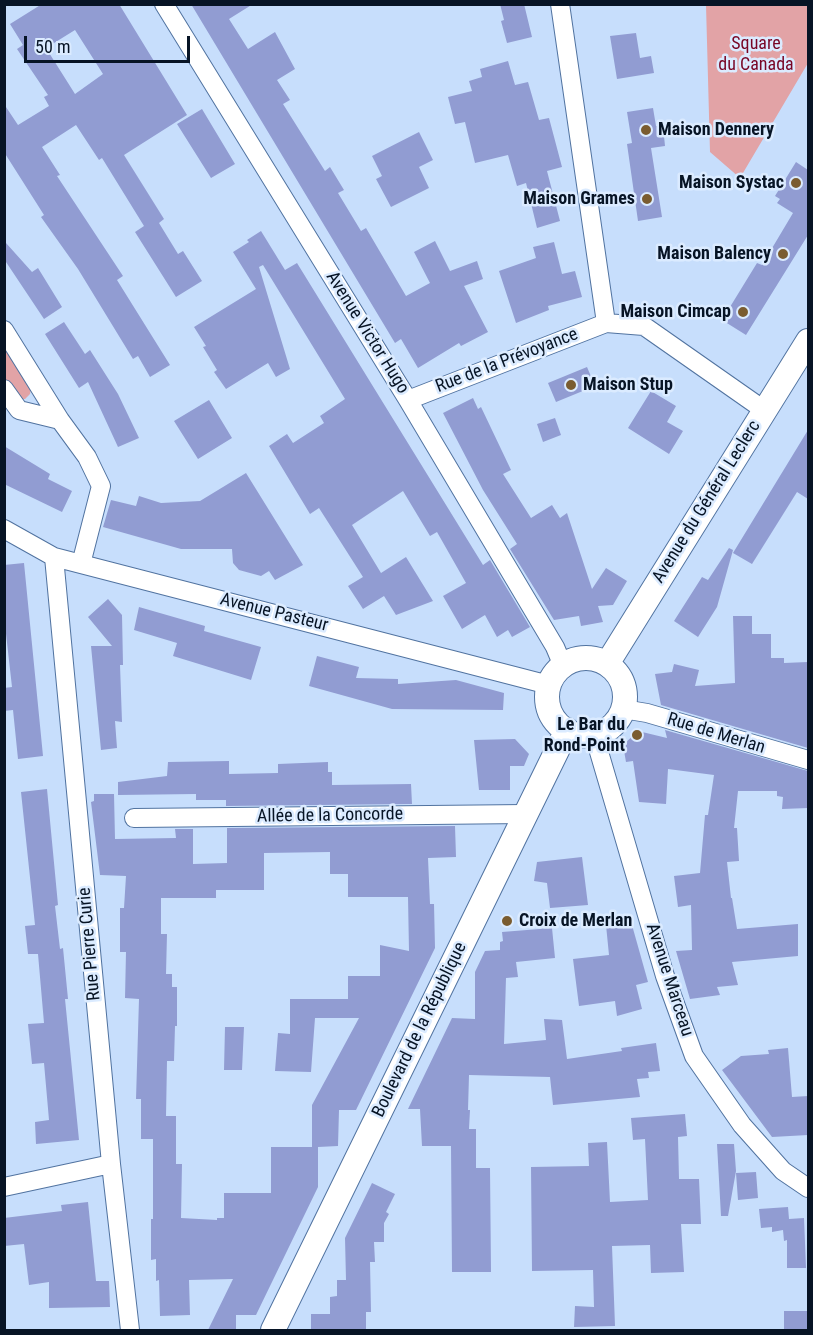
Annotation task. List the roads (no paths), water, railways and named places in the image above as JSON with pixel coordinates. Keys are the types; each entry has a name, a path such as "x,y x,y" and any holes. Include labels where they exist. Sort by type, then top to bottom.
{"street":[{"name":"Avenue Victor Hugo","path":"164,4 408,400 555,647 556,675"},
{"path":"560,4 606,323 644,326 764,410"},
{"name":"Rue de la Prévoyance","path":"408,400 606,323"},
{"path":"4,330 60,420 87,457 101,486 81,564"},
{"name":"Avenue du Général Leclerc","path":"607,664 764,410 806,351"},
{"path":"4,389 19,410 60,420"},
{"name":"Avenue Pasteur","path":"4,528 54,557 556,675"},
{"name":"Rue Pierre Curie","path":"54,557 111,1164 130,1330"},
{"path":"596,659 607,664 621,679 624,689 623,709 612,726 594,735 580,735 567,730 557,722 550,711 548,698 556,675 573,660 596,659"},
{"name":"Rue de Merlan","path":"623,709 647,713 808,760"},
{"name":"Boulevard de la République","path":"273,1330 567,730"},
{"name":"Avenue Marceau","path":"594,735 665,976 694,1056 736,1116 762,1148 783,1172 808,1188"},
{"name":"Allée de la Concorde","path":"134,818 526,814"},
{"path":"4,1187 111,1164"}],"place":[{"name":"Maison Dennery","path":"646,130"},
{"name":"Maison Systac","path":"796,183"},
{"name":"Maison Grames","path":"647,199"},
{"name":"Maison Balency","path":"783,254"},
{"name":"Maison Cimcap","path":"743,312"},
{"name":"Maison Stup","path":"571,385"},
{"name":"Le Bar du Rond-Point","path":"637,735"},
{"name":"Croix de Merlan","path":"507,921"}],"park label":[{"name":"Square du Canada","path":"756,54"}]}
